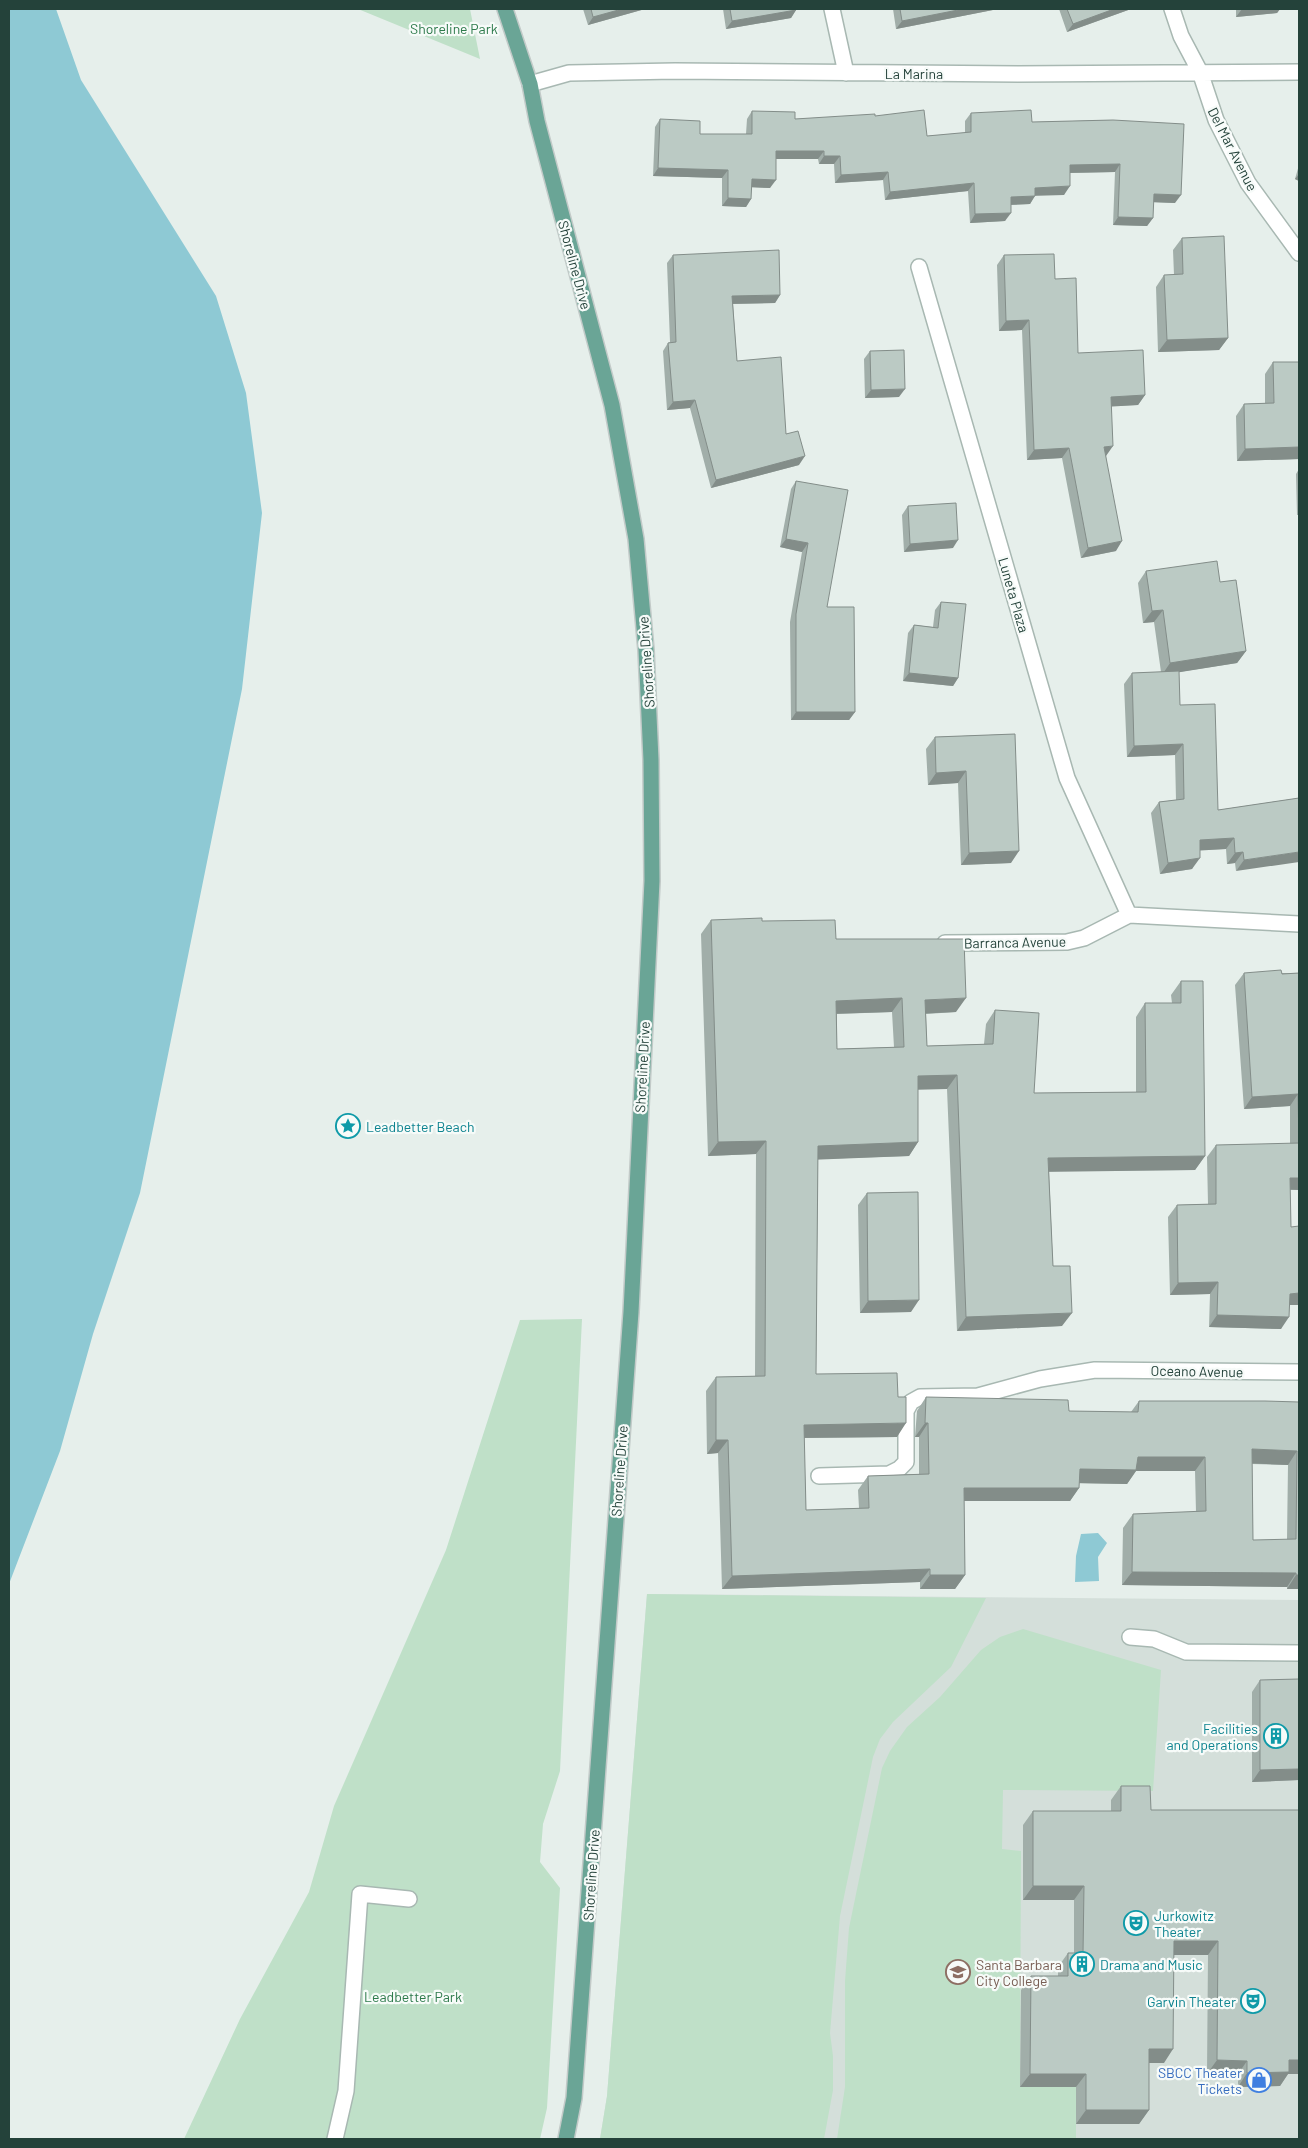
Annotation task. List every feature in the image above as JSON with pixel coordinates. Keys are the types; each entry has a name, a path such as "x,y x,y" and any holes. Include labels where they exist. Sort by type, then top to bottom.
{"main road":[{"name":"Shoreline Drive","path":"505,9 530,84 542,140 612,406 636,539 646,650 651,760 652,881 631,1312 575,2088 566,2139"}],"street":[{"path":"832,9 846,73"},
{"name":"Del Mar Avenue","path":"1172,9 1181,36 1200,72 1216,120 1248,183 1299,253"},
{"name":"La Marina","path":"530,84 569,73 675,71 846,73 1299,72"},
{"name":"Luneta Plaza","path":"918,267 1067,778 1129,915"},
{"path":"1129,915 1299,924"},
{"name":"Barranca Avenue","path":"931,944 1067,942 1084,938 1129,915"},
{"name":"Oceano Avenue","path":"819,1476 890,1474 899,1470 906,1462 906,1411 911,1402 920,1398 978,1396 1040,1379 1095,1370 1299,1372"},
{"path":"1130,1637 1154,1639 1186,1652 1299,1653"},
{"path":"334,2139 346,2091 360,1894 409,1899"}],"shaded area":[{"name":"Santa Barbara City College","path":"647,1594 1299,1600 1299,2139 600,2139 607,2096"}],"green space":[{"name":"Shoreline Park","path":"358,9 470,9 480,59"},
{"name":"Leadbetter Park","path":"582,1319 560,1771 543,1824 540,1862 560,1888 547,2108 540,2139 184,2139 240,2019 309,1892 334,1806 446,1550 520,1320"},
{"path":"647,1594 986,1598 951,1667 893,1722 880,1739 873,1757 840,1916 830,2033 833,2056 833,2090 824,2139 600,2139 607,2096"},
{"path":"1023,1629 1161,1670 1153,1791 1003,1790 1002,1849 1021,1851 1020,2087 1076,2087 1076,2139 837,2139 845,2087 845,1981 849,1928 882,1768 890,1751 907,1727 940,1697 981,1650 1000,1637"}],"water":[{"path":"9,9 56,9 81,80 216,296 246,393 262,513 242,689 140,1193 93,1334 60,1451 9,1584"},
{"path":"1098,1533 1107,1543 1098,1557 1099,1581 1075,1582 1076,1556 1081,1534"}],"building":[{"path":"591,9 622,9 593,17"},
{"path":"730,9 796,9 796,10 732,21"},
{"path":"900,9 963,9 902,21"},
{"path":"1067,9 1114,9 1073,24"},
{"path":"924,110 927,136 971,132 971,113 1031,110 1032,122 1113,120 1184,124 1181,195 1154,194 1153,218 1118,217 1120,164 1070,165 1070,186 1035,188 1035,196 1011,197 1011,213 975,214 974,183 890,192 888,172 841,175 840,156 824,156 824,151 776,151 776,180 752,179 751,199 728,198 728,170 658,168 660,119 700,121 700,134 752,134 752,111 795,112 795,119 875,114 875,116"},
{"path":"1224,236 1228,338 1167,340 1164,275 1183,274 1182,238"},
{"path":"779,250 780,295 732,296 737,361 781,357 786,434 798,431 805,456 716,480 695,400 673,402 668,343 676,342 673,255"},
{"path":"1054,254 1055,279 1076,278 1078,353 1143,350 1145,395 1111,397 1113,446 1104,447 1122,541 1088,548 1069,448 1034,450 1029,320 1006,321 1004,255"},
{"path":"904,350 905,389 871,390 870,351"},
{"path":"1273,362 1299,362 1299,447 1245,449 1244,404 1274,403"},
{"path":"796,481 848,490 827,607 854,607 855,712 796,712 796,614 808,543 786,539"},
{"path":"956,503 958,540 910,544 908,506"},
{"path":"1217,561 1220,582 1236,580 1246,651 1170,663 1163,610 1152,611 1146,571"},
{"path":"941,602 966,604 958,678 909,673 914,625 938,628"},
{"path":"1179,671 1180,705 1215,704 1218,810 1299,798 1299,852 1244,860 1243,852 1235,853 1234,838 1200,840 1200,858 1168,863 1159,802 1184,799 1183,744 1134,746 1132,673"},
{"path":"1015,734 1019,851 969,853 966,771 936,773 935,737"},
{"path":"762,918 762,921 835,920 836,939 964,939 966,998 925,1000 927,1046 993,1044 995,1010 1039,1013 1034,1093 1146,1092 1145,1003 1181,1003 1181,981 1203,981 1205,1156 1048,1158 1053,1266 1070,1266 1072,1313 966,1317 957,1075 918,1076 918,1142 818,1146 816,1374 897,1373 898,1397 906,1397 906,1423 804,1425 806,1510 869,1508 868,1476 929,1474 928,1423 925,1423 926,1397 1068,1400 1069,1411 1138,1412 1139,1401 1299,1402 1299,1575 1296,1575 1296,1573 1132,1572 1133,1514 1206,1511 1205,1457 1138,1457 1136,1470 1080,1469 1079,1488 964,1488 965,1575 930,1575 930,1569 732,1576 728,1440 716,1440 716,1377 765,1376 766,1141 718,1142 711,920","holes":["902,998 904,1047 837,1049 836,1001","1252,1449 1297,1451 1296,1539 1253,1540"]},
{"path":"1281,970 1282,974 1299,973 1299,1143 1298,1094 1252,1097 1244,973"},
{"path":"1299,1143 1299,1178 1290,1178 1291,1227 1299,1226 1299,1293 1290,1294 1289,1317 1217,1315 1218,1282 1178,1283 1177,1205 1216,1204 1216,1145"},
{"path":"918,1192 919,1300 868,1301 867,1193"},
{"name":"Facilities and Operations","path":"1299,1679 1299,1769 1260,1770 1260,1680"},
{"path":"1121,1786 1150,1786 1151,1810 1299,1810 1299,2060 1289,2060 1289,2072 1247,2073 1247,2061 1217,2060 1218,1941 1174,1941 1173,2049 1149,2049 1149,2110 1086,2110 1086,2074 1030,2074 1031,1976 1068,1976 1068,1953 1083,1953 1084,1886 1033,1886 1033,1811 1121,1811"}],"place":[{"name":"Leadbetter Beach","path":"348,1126"},
{"name":"Facilities and Operations","path":"1276,1736"},
{"name":"Jurkowitz Theater","path":"1136,1923"},
{"name":"Drama and Music","path":"1082,1964"},
{"name":"Santa Barbara City College","path":"958,1972"},
{"name":"Garvin Theater","path":"1253,2001"},
{"name":"SBCC Theater Tickets","path":"1259,2080"}]}
